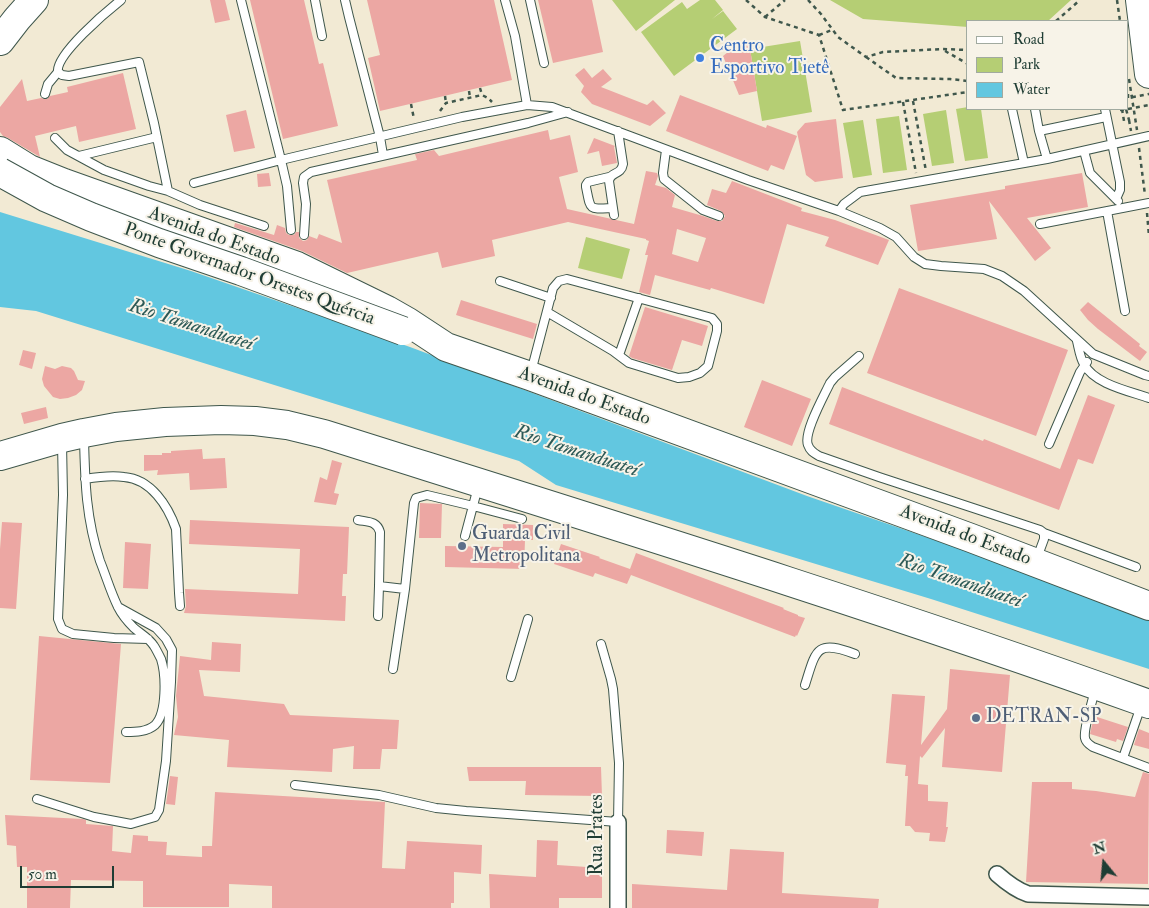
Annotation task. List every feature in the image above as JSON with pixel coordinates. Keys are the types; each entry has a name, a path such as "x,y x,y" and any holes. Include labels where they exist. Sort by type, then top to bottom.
{"highway":[{"path":"0,41 34,0"},
{"path":"1139,77 1140,0"},
{"name":"Avenida do Estado","path":"0,151 29,169 64,183 292,259 394,314 446,347 961,534 1149,606"},
{"name":"Avenida do Estado","path":"0,172 29,169"},
{"name":"Ponte Governador Orestes Quércia","path":"0,172 47,198 91,217 446,347"},
{"path":"0,456 73,436 116,427 165,422 221,420 255,421 287,425 324,434 476,494 804,585 1146,702"},
{"path":"0,440 73,436"}],"street":[{"name":"Rua Prates","path":"618,822 618,908"},
{"path":"997,874 1006,883 1028,894 1149,897"}],"lane":[{"path":"45,94 48,84 58,72 59,63 67,52 89,28 121,0"},
{"path":"241,0 287,186 291,230"},
{"path":"315,0 322,36"},
{"path":"345,0 383,155"},
{"path":"505,0 515,36 526,105"},
{"path":"530,0 544,63"},
{"path":"58,72 69,76 139,62 168,191"},
{"path":"194,183 281,160 462,117 526,105 552,107 748,180 839,211 880,228 896,237 914,256 925,264 984,269 1002,276 1024,291 1093,354 1149,376"},
{"path":"1012,110 1024,163"},
{"path":"1035,110 1047,159"},
{"path":"1105,110 1120,182 1120,190 1116,199"},
{"path":"304,235 306,204 303,183 304,177 311,172 528,123 568,112"},
{"path":"1039,131 1106,117"},
{"path":"609,177 613,212 592,208 586,188 588,182 609,177 620,172 622,168 618,131"},
{"path":"78,156 157,136"},
{"path":"839,211 844,204 860,192 1047,159 1149,136"},
{"path":"55,138 67,150 104,170 264,226"},
{"path":"666,150 664,179 703,210 719,216"},
{"path":"1084,151 1090,173 1125,208"},
{"path":"1040,224 1148,203"},
{"path":"1106,212 1125,311"},
{"path":"290,221 306,223"},
{"path":"530,376 553,288 558,281 567,278 712,318 717,324 717,331 708,366 700,373 678,378 629,363 620,355 547,312"},
{"path":"500,281 550,298"},
{"path":"620,355 639,298"},
{"path":"1076,340 1084,365 1102,381 1149,398"},
{"path":"1049,444 1084,365 1093,354"},
{"path":"859,356 830,383 808,432 806,443 810,451 818,456 878,477 1040,530 1136,567"},
{"path":"73,436 85,479 92,533 118,607 126,620 154,646 161,660 164,682 163,705 159,719 154,726 143,731 126,732"},
{"path":"73,436 64,495 58,619 62,629 73,634 148,639"},
{"path":"85,479 132,478 142,482 161,500 176,529 180,606"},
{"path":"392,669 405,589 414,502 416,498 427,495 476,494 522,519"},
{"path":"465,536 476,494"},
{"path":"358,520 373,523 378,526 380,532 378,616"},
{"path":"1035,563 1044,539 1044,533"},
{"path":"379,586 405,589"},
{"path":"37,799 94,818 131,824 155,818 159,810 166,761 172,650 166,639 156,628 118,607"},
{"path":"511,677 528,619"},
{"name":"Rua Prates","path":"601,644 612,689 619,763 618,822"},
{"path":"805,685 812,660 821,649 825,647 838,648 855,654"},
{"path":"1097,685 1086,725 1085,738 1088,744 1149,768"},
{"path":"1123,758 1146,702"},
{"path":"295,785 379,795 436,808 618,822"}],"path":[{"path":"746,0 765,17 819,35 833,30"},
{"path":"765,17 785,0"},
{"path":"808,0 838,37 896,78 966,81"},
{"path":"1057,20 1080,0"},
{"path":"1117,0 1120,20"},
{"path":"819,35 843,110 966,92"},
{"path":"943,50 966,63"},
{"path":"866,57 883,52 966,50"},
{"path":"1139,77 1132,97 1148,203 1149,236"},
{"path":"480,88 482,95"},
{"path":"469,91 470,97"},
{"path":"1129,98 1149,94"},
{"path":"446,103 482,95 493,104 495,111"},
{"path":"434,115 443,109 446,103 445,96"},
{"path":"913,100 927,180"},
{"path":"903,102 917,182"},
{"path":"411,104 412,110"},
{"path":"1129,109 1149,105"},
{"path":"1120,110 1124,121 1128,120"},
{"path":"1127,110 1130,125"}],"green space":[{"path":"612,0 675,0 636,31"},
{"path":"700,0 715,0 723,10 712,19 723,11 737,29 674,76 641,32 682,2 687,9"},
{"path":"830,0 1071,0 1049,20 966,20 966,27 863,19"},
{"path":"800,41 812,112 762,121 750,49"},
{"path":"966,107 966,110 981,110 988,158 965,161 956,109"},
{"path":"946,110 954,163 932,166 923,114"},
{"path":"899,116 907,170 883,173 876,119"},
{"path":"863,120 872,175 853,178 843,123"},
{"path":"586,237 630,249 622,279 578,268"}],"water":[{"name":"Rio Tamanduateí","path":"0,212 191,271 410,347 807,496 1149,614 1149,669 931,599 556,485 519,461 36,311 0,307"}],"building":[{"path":"210,0 225,0 230,20 215,23"},
{"path":"250,0 304,0 319,64 323,63 338,126 283,139"},
{"path":"367,0 494,0 512,80 380,111 368,58 380,55"},
{"path":"538,0 592,0 603,52 553,63"},
{"path":"743,40 750,49 757,91 739,95 723,56"},
{"path":"584,68 592,78 603,69 612,79 601,87 647,105 653,100 666,113 650,126 592,104 581,92 584,86 575,75"},
{"path":"123,73 136,129 79,142 76,126 35,136 40,157 3,136 0,132 0,107 22,79 27,101 41,98 47,99 50,96 68,92 67,87"},
{"path":"680,95 766,128 767,125 797,136 784,170 771,165 768,171 666,131"},
{"path":"246,110 255,148 234,152 226,115"},
{"path":"836,119 843,178 815,182 806,175 797,132 805,123"},
{"path":"548,130 550,140 570,135 578,172 559,177 567,209 634,224 646,171 657,173 655,185 666,188 675,195 672,207 717,221 722,221 725,216 721,211 707,205 712,189 726,193 732,181 802,208 801,211 835,220 889,240 878,265 825,246 829,237 787,224 764,304 711,288 710,290 655,275 650,295 639,292 648,255 645,255 649,241 568,222 492,240 495,256 442,268 438,252 347,273 302,251 234,227 235,223 274,235 277,225 285,228 286,233 289,235 299,232 299,238 303,241 307,240 309,236 317,239 319,234 342,243 327,180 417,160 415,154 434,150 439,156","holes":["677,229 706,238 698,262 672,254"]},
{"path":"594,138 615,146 617,163 602,166 599,151 587,154"},
{"path":"269,173 271,186 258,187 257,174"},
{"path":"1082,173 1088,207 1027,218 1051,248 1035,261 989,201 997,239 918,251 910,205 1005,189 1005,186"},
{"path":"899,288 1068,350 1036,436 867,373"},
{"path":"461,300 537,324 533,339 456,315"},
{"path":"1088,302 1140,344 1139,346 1147,352 1140,361 1088,320 1080,310"},
{"path":"645,307 708,326 702,346 682,340 672,370 629,356"},
{"path":"23,350 36,353 32,369 19,365"},
{"path":"45,366 55,369 62,366 71,368 78,380 85,381 82,390 68,398 60,399 53,397 44,386 42,379"},
{"path":"762,380 811,399 792,446 744,427"},
{"path":"842,387 1060,469 1088,395 1115,405 1093,464 1078,459 1059,510 829,424"},
{"path":"46,407 48,418 24,424 21,413"},
{"path":"202,449 203,459 225,458 227,488 190,490 189,473 157,475 158,470 144,471 144,455 162,455 162,453 171,453 171,451"},
{"path":"332,460 342,463 334,493 339,494 336,505 314,502 320,477 327,480"},
{"path":"420,503 442,504 441,538 419,538"},
{"path":"190,520 349,527 347,574 343,574 342,596 346,596 345,621 184,613 186,606 185,589 298,594 300,549 189,544"},
{"path":"2,522 22,523 16,609 0,608"},
{"name":"Guarda Civil Metropolitana","path":"503,524 533,525 533,540 525,540 524,569 445,567 445,546 503,547"},
{"path":"125,542 151,544 148,589 123,588"},
{"path":"561,544 630,569 636,553 784,608 805,618 795,637 631,575 627,584 595,573 593,577 554,564"},
{"path":"39,636 121,644 110,783 30,780"},
{"path":"212,642 241,644 240,672 199,670 204,696 284,704 290,715 399,720 397,749 382,749 380,769 353,769 354,746 333,749 332,772 227,767 229,740 174,735 178,717 176,696 180,656 211,660"},
{"path":"950,669 1010,675 1002,772 942,767 945,728 922,758 920,756 918,784 928,785 928,801 948,802 946,827 948,827 945,842 929,841 930,833 915,832 910,826 905,826 908,776 905,776 906,765 886,763 892,694 925,696 921,745 947,709"},
{"path":"1094,716 1128,727 1123,741 1117,739 1116,742 1090,734"},
{"path":"1139,729 1149,733 1149,749 1134,745"},
{"path":"467,767 601,767 602,796 525,795 526,781 469,781"},
{"path":"1143,772 1149,774 1148,884 1026,882 1032,782 1072,782 1072,789 1135,797"},
{"path":"170,776 178,777 175,805 166,804"},
{"path":"215,792 385,802 382,868 405,869 407,841 482,845 481,874 454,872 454,903 451,903 451,908 272,908 272,886 229,884 229,907 143,907 143,881 71,880 70,908 27,908 27,867 17,867 16,846 7,845 5,815 83,819 86,820 86,824 113,826 112,851 131,853 133,835 148,836 148,841 167,842 166,855 202,857 202,846 212,846"},
{"path":"667,830 704,832 702,856 666,853"},
{"path":"537,840 558,841 557,865 602,868 602,898 559,898 559,908 490,908 489,874 536,877"},
{"path":"730,849 784,852 782,893 879,899 878,908 632,908 632,884 727,890"}],"place":[{"name":"Centro Esportivo Tietê","path":"700,58"},
{"name":"Guarda Civil Metropolitana","path":"462,546"},
{"name":"DETRAN-SP","path":"976,718"}]}
